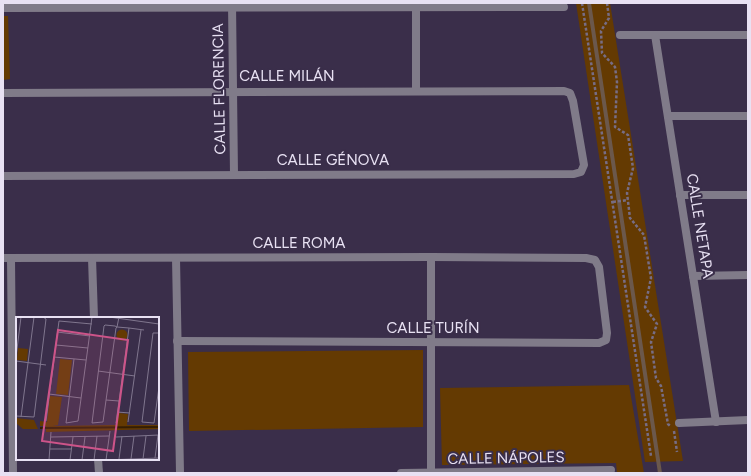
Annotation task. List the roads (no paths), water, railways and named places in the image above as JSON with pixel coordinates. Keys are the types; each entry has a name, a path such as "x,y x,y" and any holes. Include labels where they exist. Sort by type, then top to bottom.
{"street":[{"path":"3,8 232,5 416,7 485,5 564,7"},
{"name":"CALLE FLORENCIA","path":"232,5 234,175"},
{"path":"416,7 416,90"},
{"path":"620,35 748,35"},
{"name":"CALLE NETAPA","path":"655,35 716,422"},
{"name":"CALLE MILÁN","path":"3,92 416,90 564,91 570,93"},
{"name":"CALLE GÉNOVA","path":"3,176 574,174 581,172 584,165 573,101 570,93"},
{"path":"668,116 748,116"},
{"path":"680,195 748,195"},
{"path":"431,257 431,473"},
{"name":"CALLE ROMA","path":"7,258 431,257 595,260"},
{"path":"7,258 13,473"},
{"path":"92,258 94,317"},
{"path":"176,258 180,473"},
{"name":"CALLE TURÍN","path":"177,341 431,341 599,343 606,340 607,333 599,267 595,260"},
{"path":"693,276 748,275"},
{"path":"679,424 748,420"},
{"path":"98,460 99,473"},
{"name":"CALLE NÁPOLES","path":"401,473 611,470"}],"waterway":[{"path":"589,3 660,473"}]}
